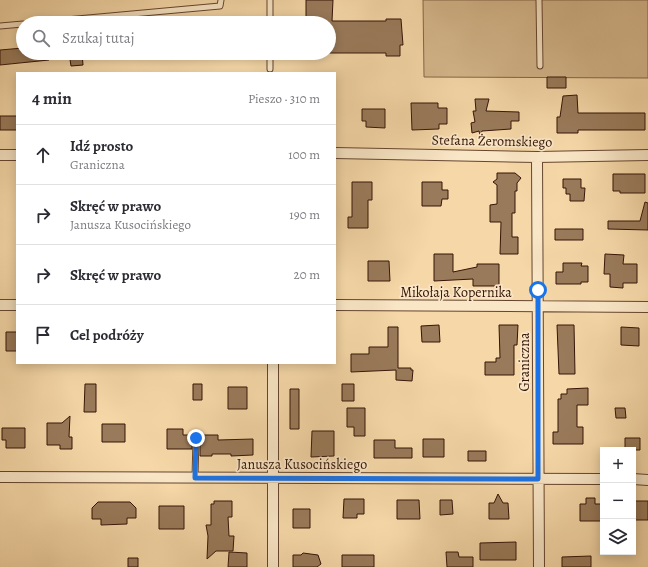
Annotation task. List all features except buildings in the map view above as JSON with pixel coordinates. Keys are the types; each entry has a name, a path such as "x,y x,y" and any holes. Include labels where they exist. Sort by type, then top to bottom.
{"street":[{"name":"Stefana Żeromskiego","path":"336,153 537,157 648,155"},
{"path":"0,155 16,155"},
{"name":"Graniczna","path":"537,157 539,307 539,567"},
{"path":"0,305 16,305"},
{"name":"Mikołaja Kopernika","path":"336,305 648,307"},
{"path":"273,364 273,567"},
{"name":"Janusza Kusocińskiego","path":"0,477 600,479"},
{"path":"636,479 648,480"}],"lane":[{"path":"110,16 220,6 221,0"},
{"path":"270,0 270,16"},
{"path":"539,0 540,66"},
{"path":"0,26 16,25"},
{"path":"270,60 270,69"},
{"path":"195,478 196,438"}],"shaded area":[{"path":"423,0 648,0 648,78 424,77"}],"route":[{"path":"196,438 195,478 538,479 538,290"}]}
